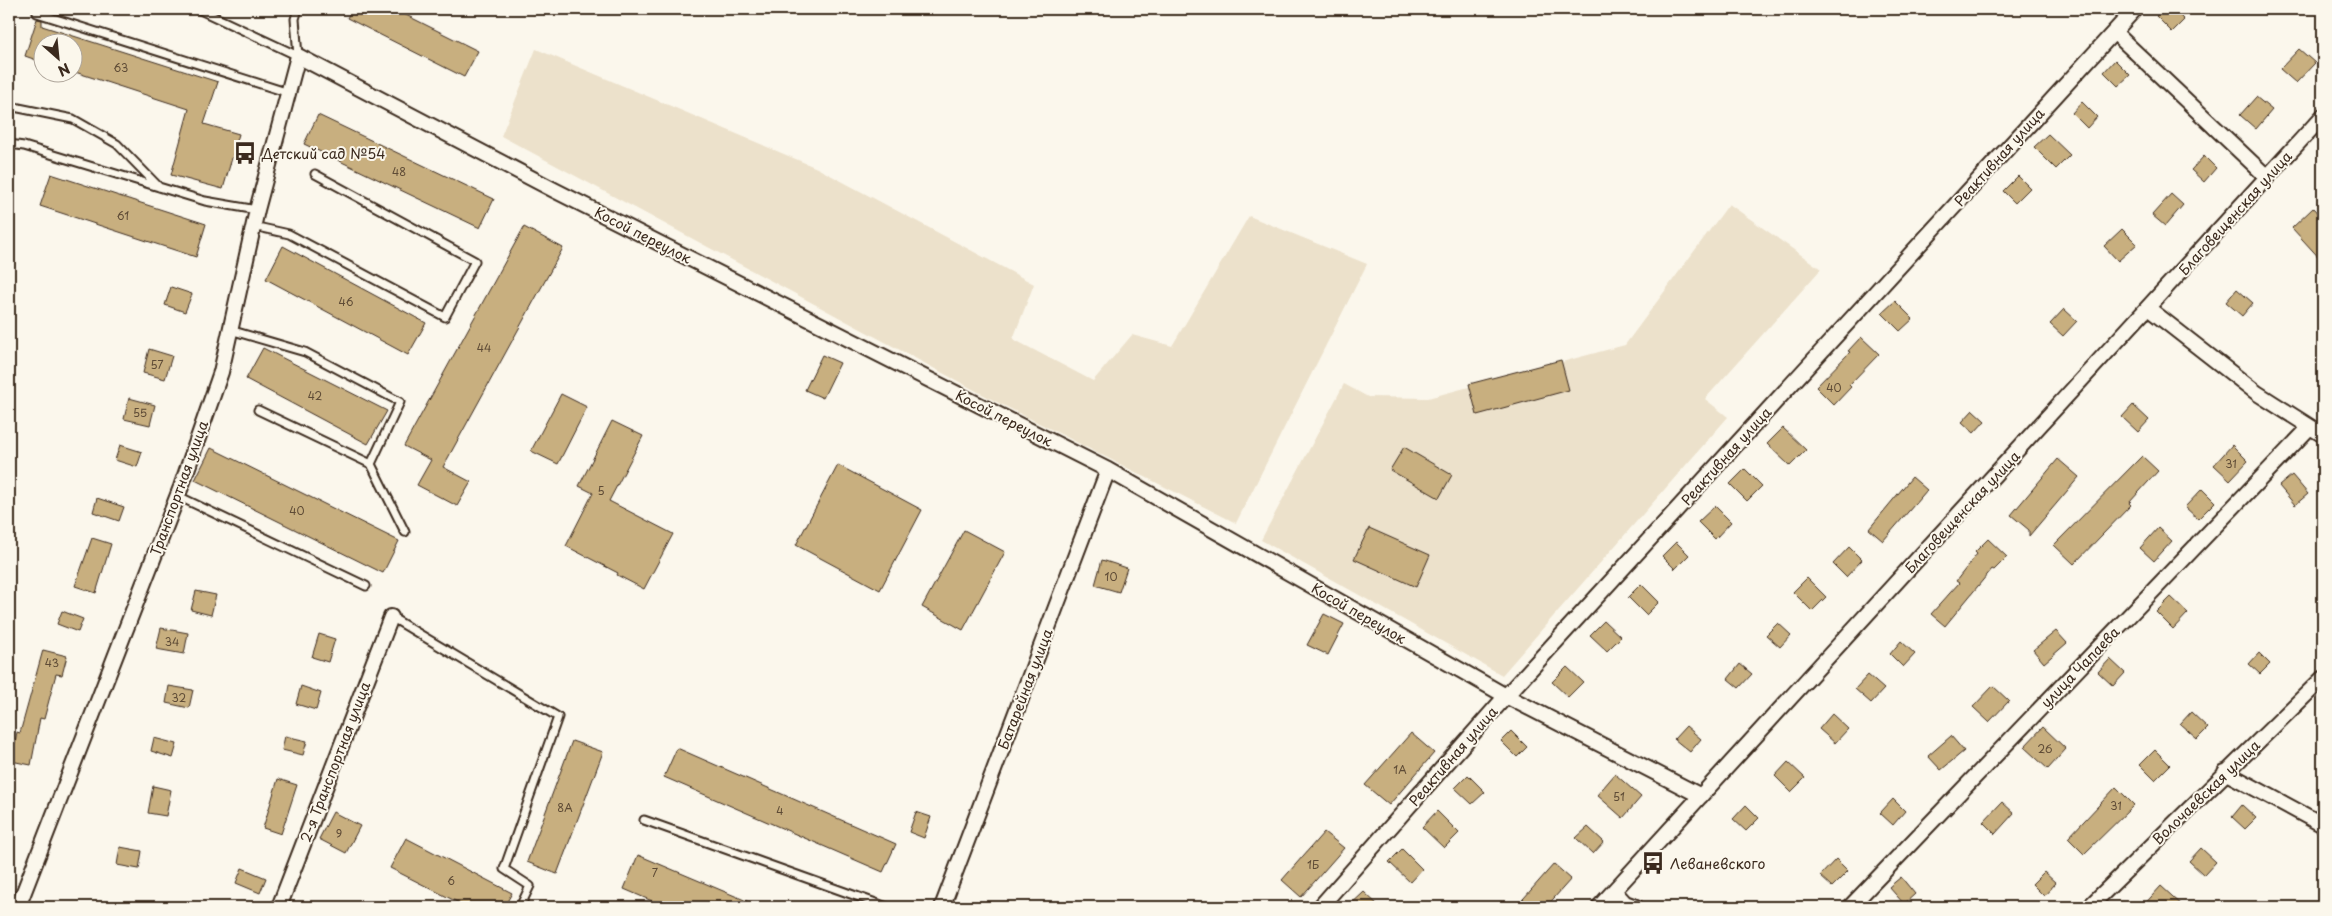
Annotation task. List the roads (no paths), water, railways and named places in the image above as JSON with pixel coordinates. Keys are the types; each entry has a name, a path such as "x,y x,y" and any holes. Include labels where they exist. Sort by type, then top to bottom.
{"street":[{"name":"Реактивная улица","path":"1320,907 1506,696 2136,9"},
{"path":"2114,32 2267,177"},
{"name":"Транспортная улица","path":"18,907 178,496 221,372 253,226 298,56"},
{"name":"Косой переулок","path":"298,56 554,190 1108,470 1506,696 1701,796"},
{"name":"Благовещенская улица","path":"1599,907 2323,116"},
{"path":"2148,308 2257,393 2323,435"},
{"name":"улица Чапаева","path":"1850,907 2310,427"},
{"name":"Батарейная улица","path":"942,907 1108,470"},
{"name":"2-я Транспортная улица","path":"279,907 391,616"},
{"name":"Волочаевская улица","path":"2089,907 2323,678"},
{"path":"2225,772 2323,825"},
{"path":"1614,891 1625,903 1636,907"}],"lane":[{"path":"198,9 298,56 295,20 298,9"},
{"path":"37,13 289,94"},
{"path":"9,106 73,118 117,144 159,187"},
{"path":"9,144 24,146 205,201 257,210"},
{"path":"253,226 289,234 445,317 475,261 315,174"},
{"path":"230,330 305,352 400,402 371,464"},
{"path":"258,410 371,464 405,532"},
{"path":"178,496 366,586"},
{"path":"391,616 558,717 504,869 530,886 520,907"},
{"path":"644,820 873,905 887,907"}],"place":[{"name":"Детский сад №54","path":"245,153"},
{"name":"Леваневского","path":"1653,863"}]}
